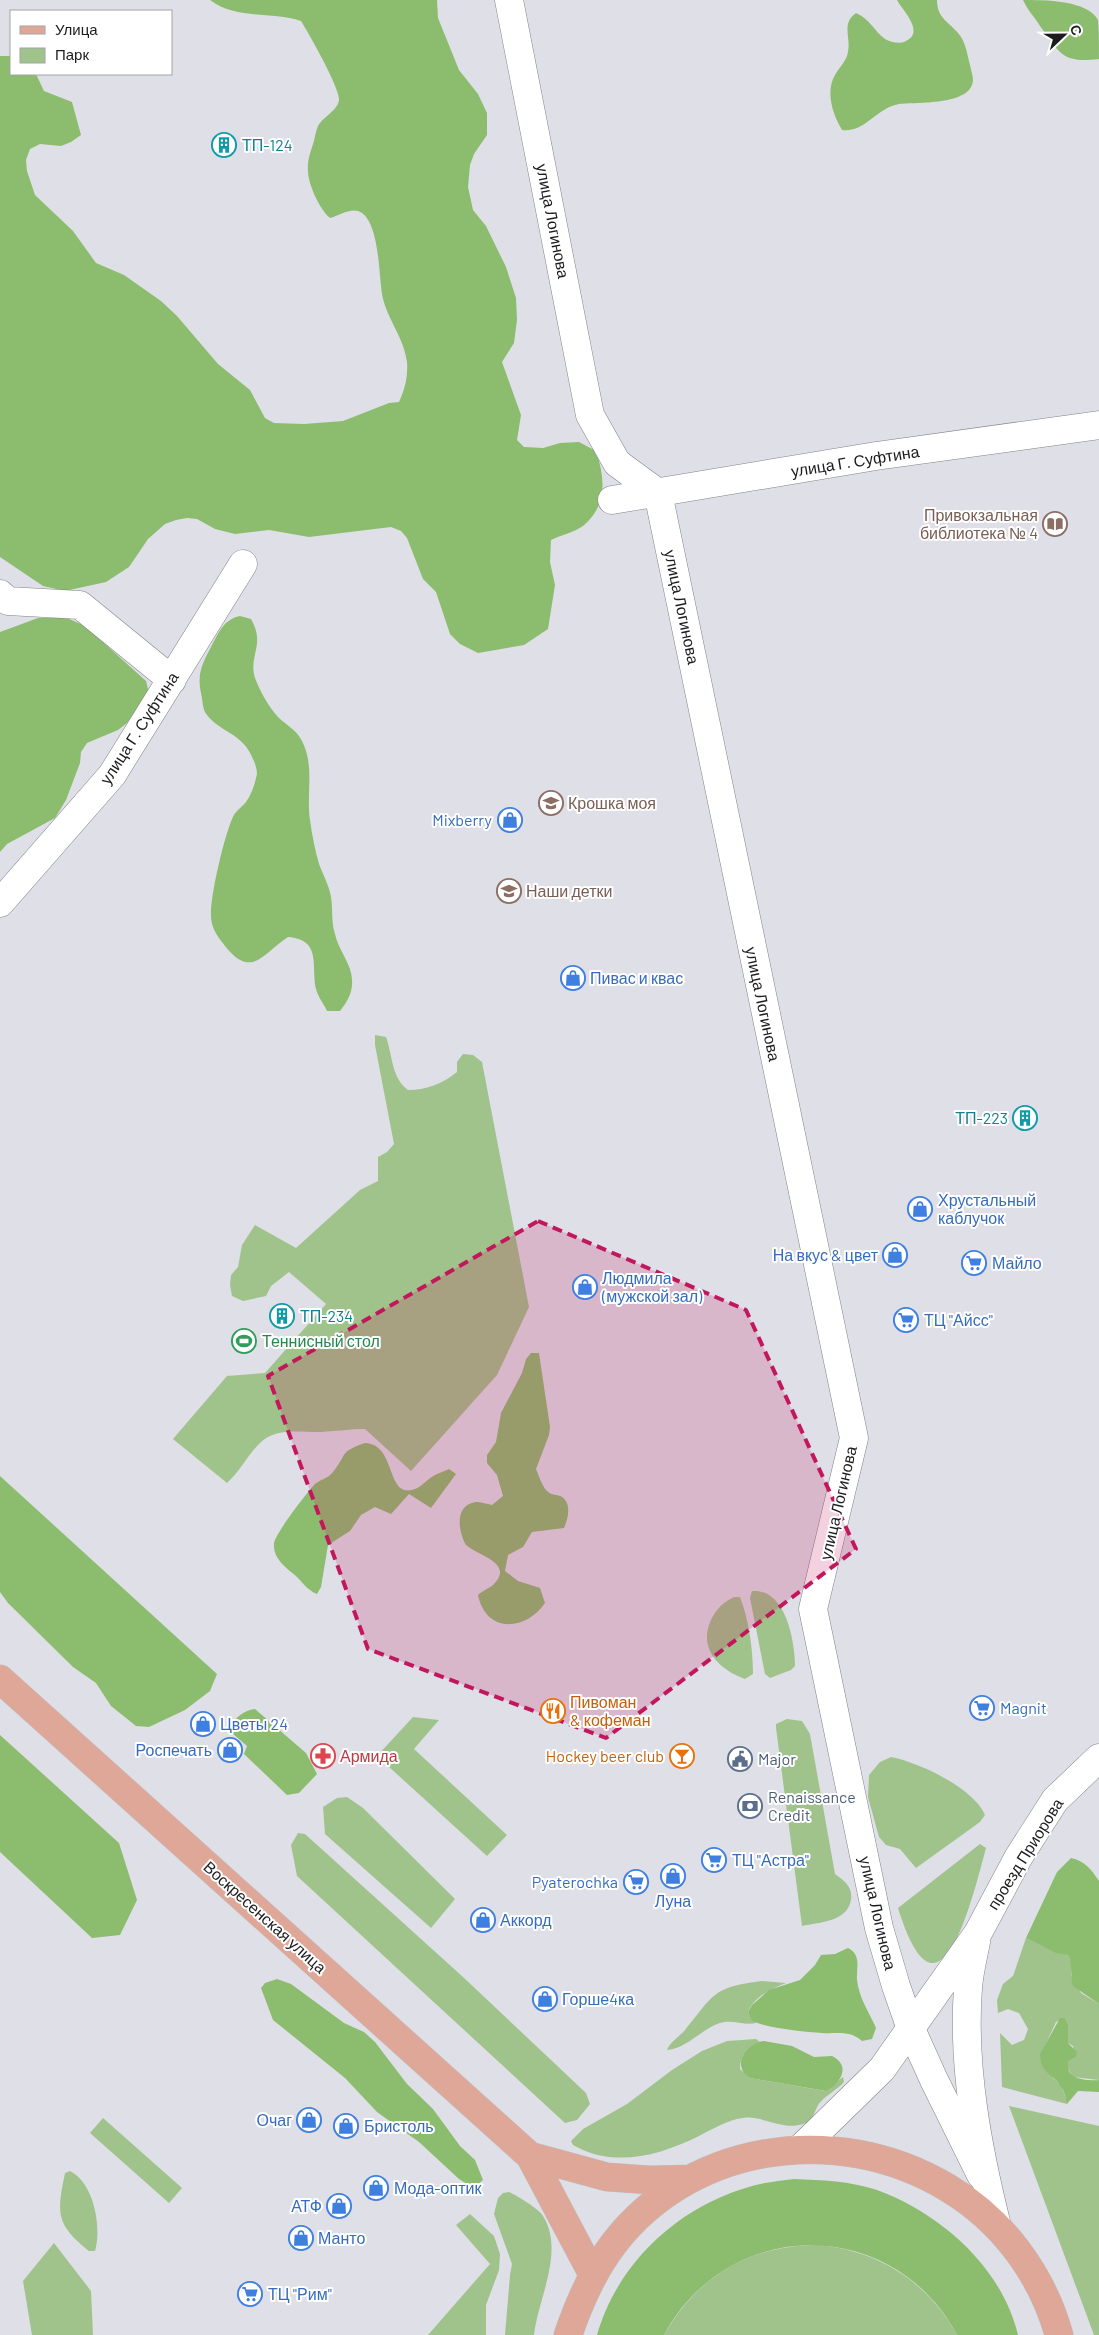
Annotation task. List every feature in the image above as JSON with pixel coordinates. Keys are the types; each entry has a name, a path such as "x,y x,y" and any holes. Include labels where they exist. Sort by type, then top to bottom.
{"main road":[{"name":"Воскресенская улица","path":"0,1679 530,2156 593,2275"},
{"path":"568,2335 578,2306 593,2275 608,2252 646,2211 692,2179 726,2163 801,2148 844,2150 887,2159 927,2175 965,2198 997,2226 1031,2270 1044,2295 1059,2335"},
{"name":"Воскресенская улица","path":"530,2156 613,2178 650,2180 692,2179"}],"street":[{"name":"улица Логинова","path":"509,0 590,415 617,463 658,493 854,1438 813,1609 879,1928 911,2029 988,2187"},
{"name":"улица Г. Суфтина","path":"612,500 876,456 1099,425"},
{"name":"улица Г. Суфтина","path":"0,903 112,775 243,564"},
{"path":"0,594 8,601 80,605 172,680"},
{"name":"проезд Приорова","path":"978,1933 1018,1858 1055,1800 1099,1758"},
{"path":"801,2148 882,2069 978,1933"},
{"path":"978,1933 968,1986 967,2031 971,2086 988,2187 997,2226"}],"highlighted area":[{"path":"538,1221 746,1310 856,1549 606,1738 368,1649 268,1376"}],"green space":[{"path":"210,0 437,0 438,18 459,70 478,94 487,113 487,135 474,154 470,165 468,187 473,210 486,226 506,267 516,298 517,320 514,343 502,362 521,415 517,440 524,447 543,448 560,443 579,442 596,451 601,471 602,491 597,509 591,518 580,528 551,540 550,562 555,585 548,629 524,645 478,653 460,644 450,634 436,592 423,579 407,538 401,531 391,527 309,537 269,530 235,534 215,529 197,519 176,520 165,524 148,539 129,567 106,582 65,591 43,586 0,557 0,56 10,56 10,75 36,75 44,91 72,102 81,135 61,146 40,144 30,149 26,160 27,171 35,195 73,231 96,263 124,275 161,301 177,316 218,364 250,390 265,418 274,423 304,424 343,421 389,403 399,402 403,392 407,362 402,344 384,303 372,228 368,219 362,213 355,210 330,218 312,189 309,176 309,159 318,126 336,107 339,100 330,73 301,21 278,16 242,13 220,6"},
{"path":"897,0 937,0 937,6 941,15 958,33 965,44 973,78 970,88 963,94 942,101 891,106 857,128 842,130 833,110 830,96 832,82 847,55 849,21 856,13 865,18 885,39 900,43 904,42 911,38 913,27"},
{"path":"1023,0 1065,2 1085,8 1093,13 1098,20 1099,59 1077,60 1063,54 1052,43"},
{"path":"240,616 251,619 255,628 257,643 253,670 259,688 274,713 300,737 306,751 309,770 309,810 314,842 319,864 330,893 333,925 337,940 351,974 352,985 350,993 340,1011 327,1011 318,995 313,955 306,943 299,939 288,937 257,960 243,961 234,956 225,946 217,936 212,924 211,907 225,839 233,816 250,796 257,772 249,750 244,744 205,713 200,675 205,659 222,627 229,620"},
{"path":"38,618 67,618 85,626 146,681 149,693 127,723 118,730 87,743 81,752 80,763 66,800 55,818 7,844 0,852 0,632"},
{"path":"375,1035 386,1037 395,1073 402,1085 408,1090 440,1083 451,1076 457,1072 457,1062 463,1054 473,1055 482,1062 529,1307 497,1375 411,1471 365,1429 289,1432 266,1438 227,1483 173,1439 227,1376 265,1373 326,1304 289,1272 271,1286 266,1296 243,1301 232,1296 231,1275 238,1267 242,1245 255,1225 296,1248 360,1190 378,1181 378,1157 387,1152 394,1144 375,1045"},
{"path":"531,1353 539,1353 550,1427 549,1435 536,1469 545,1489 565,1500 568,1512 564,1528 532,1532 523,1547 508,1555 505,1571 518,1581 540,1588 545,1603 528,1619 518,1623 507,1624 489,1617 482,1608 478,1595 494,1584 499,1577 500,1571 492,1561 466,1545 461,1534 460,1520 464,1508 469,1504 476,1502 492,1505 503,1496 497,1475 487,1463 487,1455 496,1442 501,1413 522,1373 526,1359"},
{"path":"365,1443 375,1446 382,1452 398,1485 404,1490 415,1489 432,1477 449,1469 456,1474 431,1508 409,1494 391,1514 375,1507 361,1515 350,1531 328,1545 321,1587 317,1594 279,1560 274,1549 275,1539 291,1514 314,1485 331,1474 347,1451"},
{"path":"0,1476 217,1674 210,1691 185,1710 149,1727 136,1726 111,1706 96,1683 73,1667 8,1603 0,1592"},
{"path":"752,1591 764,1592 781,1607 793,1644 795,1666 791,1670 770,1678 765,1674 750,1598"},
{"path":"734,1597 740,1597 746,1615 751,1645 753,1674 745,1679 721,1666 710,1652 708,1644 707,1635 713,1616 721,1605"},
{"path":"255,1709 306,1753 317,1774 299,1793 287,1795 244,1754 247,1746 232,1733 230,1727 234,1721 247,1711"},
{"path":"413,1717 439,1720 414,1749 507,1835 487,1856 377,1756"},
{"path":"787,1719 802,1721 810,1734 835,1874 847,1884 851,1891 851,1900 844,1913 832,1920 802,1926 776,1728 776,1724"},
{"path":"0,1735 119,1843 137,1900 120,1935 92,1938 0,1852"},
{"path":"891,1757 930,1770 958,1786 979,1805 985,1815 980,1822 916,1868 900,1849 886,1845 879,1837 868,1797 869,1775 880,1762"},
{"path":"347,1797 363,1808 455,1899 431,1928 325,1834 323,1807 337,1798"},
{"path":"298,1833 305,1834 463,1977 586,2093 590,2104 577,2120 565,2123 297,1876 291,1845"},
{"path":"980,1844 986,1848 963,1925 952,1947 940,1961 927,1962 913,1945 898,1908"},
{"path":"1071,1858 1087,1866 1099,1881 1099,2004 1073,1986 1068,1955 1056,1953 1026,1938 1057,1872"},
{"path":"1026,1938 1051,1950 1068,1955 1072,1966 1071,1975 1081,1993 1099,2004 1099,2080 1073,2077 1067,2067 1069,2061 1075,2058 1073,2046 1068,2043 1068,2024 1065,2018 1056,2022 1043,2050 1053,2078 1062,2086 1067,2104 1002,2087 1000,2033 1012,2045 1024,2040 1028,2029 1019,2013 1008,2009 998,2013 997,2000 1003,1984 1013,1976"},
{"path":"848,1948 857,1958 857,1980 860,1993 876,2028 872,2039 862,2041 848,2034 796,2031 767,2026 752,2021 748,2012 752,2005 769,1990 800,1980 815,1965 821,1955 835,1954"},
{"path":"277,1979 291,1984 344,2023 364,2032 375,2042 407,2084 433,2109 460,2146 475,2160 483,2180 477,2185 470,2186 459,2179 419,2142 377,2112 345,2078 273,2020 261,1988 265,1983"},
{"path":"762,1981 786,1983 764,1994 754,2002 748,2012 756,2023 720,2023 681,2046 667,2050 702,2008 716,1995 733,1986"},
{"path":"1060,2018 1065,2018 1068,2024 1068,2043 1077,2052 1075,2058 1069,2061 1069,2072 1077,2078 1099,2080 1099,2092 1078,2091 1067,2104 1064,2091 1059,2083 1045,2070 1040,2054"},
{"path":"756,2039 760,2042 752,2046 743,2055 740,2064 740,2069 750,2078 825,2091 843,2077 844,2082 818,2105 811,2119 806,2123 795,2126 750,2118 737,2119 667,2150 635,2157 604,2156 588,2152 573,2145 571,2141 583,2129 627,2104 672,2070 702,2051 727,2041"},
{"path":"764,2041 792,2046 814,2057 832,2056 841,2065 842,2075 836,2084 826,2091 750,2078 741,2068 743,2056 751,2046"},
{"path":"1009,2106 1099,2126 1099,2335 1094,2335"},
{"path":"103,2118 182,2188 169,2203 90,2133"},
{"path":"70,2171 85,2185 94,2206 97,2230 95,2251 89,2251 78,2242 64,2225 61,2217 62,2187 65,2173"},
{"path":"794,2179 836,2182 877,2190 900,2200 945,2228 983,2265 998,2287 1010,2310 1018,2335 957,2335 929,2296 893,2268 853,2251 810,2245 768,2251 728,2268 692,2296 664,2335 597,2335 607,2308 620,2284 636,2261 676,2223 700,2207 725,2195 757,2185"},
{"path":"509,2192 518,2196 541,2213 549,2230 551,2260 534,2335 505,2335 512,2264 494,2214 498,2198 503,2193"},
{"path":"470,2214 494,2236 500,2254 499,2270 486,2305 486,2335 428,2335 490,2264 456,2225"},
{"path":"54,2243 91,2291 93,2335 32,2335 23,2281"},
{"path":"817,2245 839,2248 860,2254 880,2261 899,2272 916,2284 931,2299 957,2335 664,2335 693,2296 710,2280 728,2268 747,2258 769,2251"}],"place":[{"name":"ТП-124","path":"224,145"},
{"name":"Привокзальная библиотека № 4","path":"1055,524"},
{"name":"Крошка моя","path":"551,803"},
{"name":"Mixberry","path":"510,820"},
{"name":"Наши детки","path":"509,891"},
{"name":"Пивас и квас","path":"573,978"},
{"name":"ТП-223","path":"1025,1118"},
{"name":"Хрустальный каблучок","path":"920,1209"},
{"name":"На вкус & цвет","path":"895,1255"},
{"name":"Майло","path":"974,1263"},
{"name":"Людмила (мужской зал)","path":"585,1287"},
{"name":"ТП-234","path":"282,1316"},
{"name":"ТЦ \"Айсс\"","path":"906,1320"},
{"name":"Теннисный стол","path":"244,1341"},
{"name":"Magnit","path":"982,1708"},
{"name":"Пивоман & кофеман","path":"553,1711"},
{"name":"Цветы 24","path":"203,1724"},
{"name":"Роспечать","path":"230,1750"},
{"name":"Армида","path":"323,1756"},
{"name":"Hockey beer club","path":"682,1756"},
{"name":"Major","path":"740,1759"},
{"name":"Renaissance Credit","path":"750,1806"},
{"name":"ТЦ \"Астра\"","path":"714,1860"},
{"name":"Луна","path":"673,1876"},
{"name":"Pyaterochka","path":"636,1882"},
{"name":"Аккорд","path":"483,1920"},
{"name":"Горше4ка","path":"545,1999"},
{"name":"Очаг","path":"309,2120"},
{"name":"Бристоль","path":"346,2126"},
{"name":"Мода-оптик","path":"376,2188"},
{"name":"АТФ","path":"339,2206"},
{"name":"Манто","path":"301,2238"},
{"name":"ТЦ \"Рим\"","path":"250,2294"}]}
